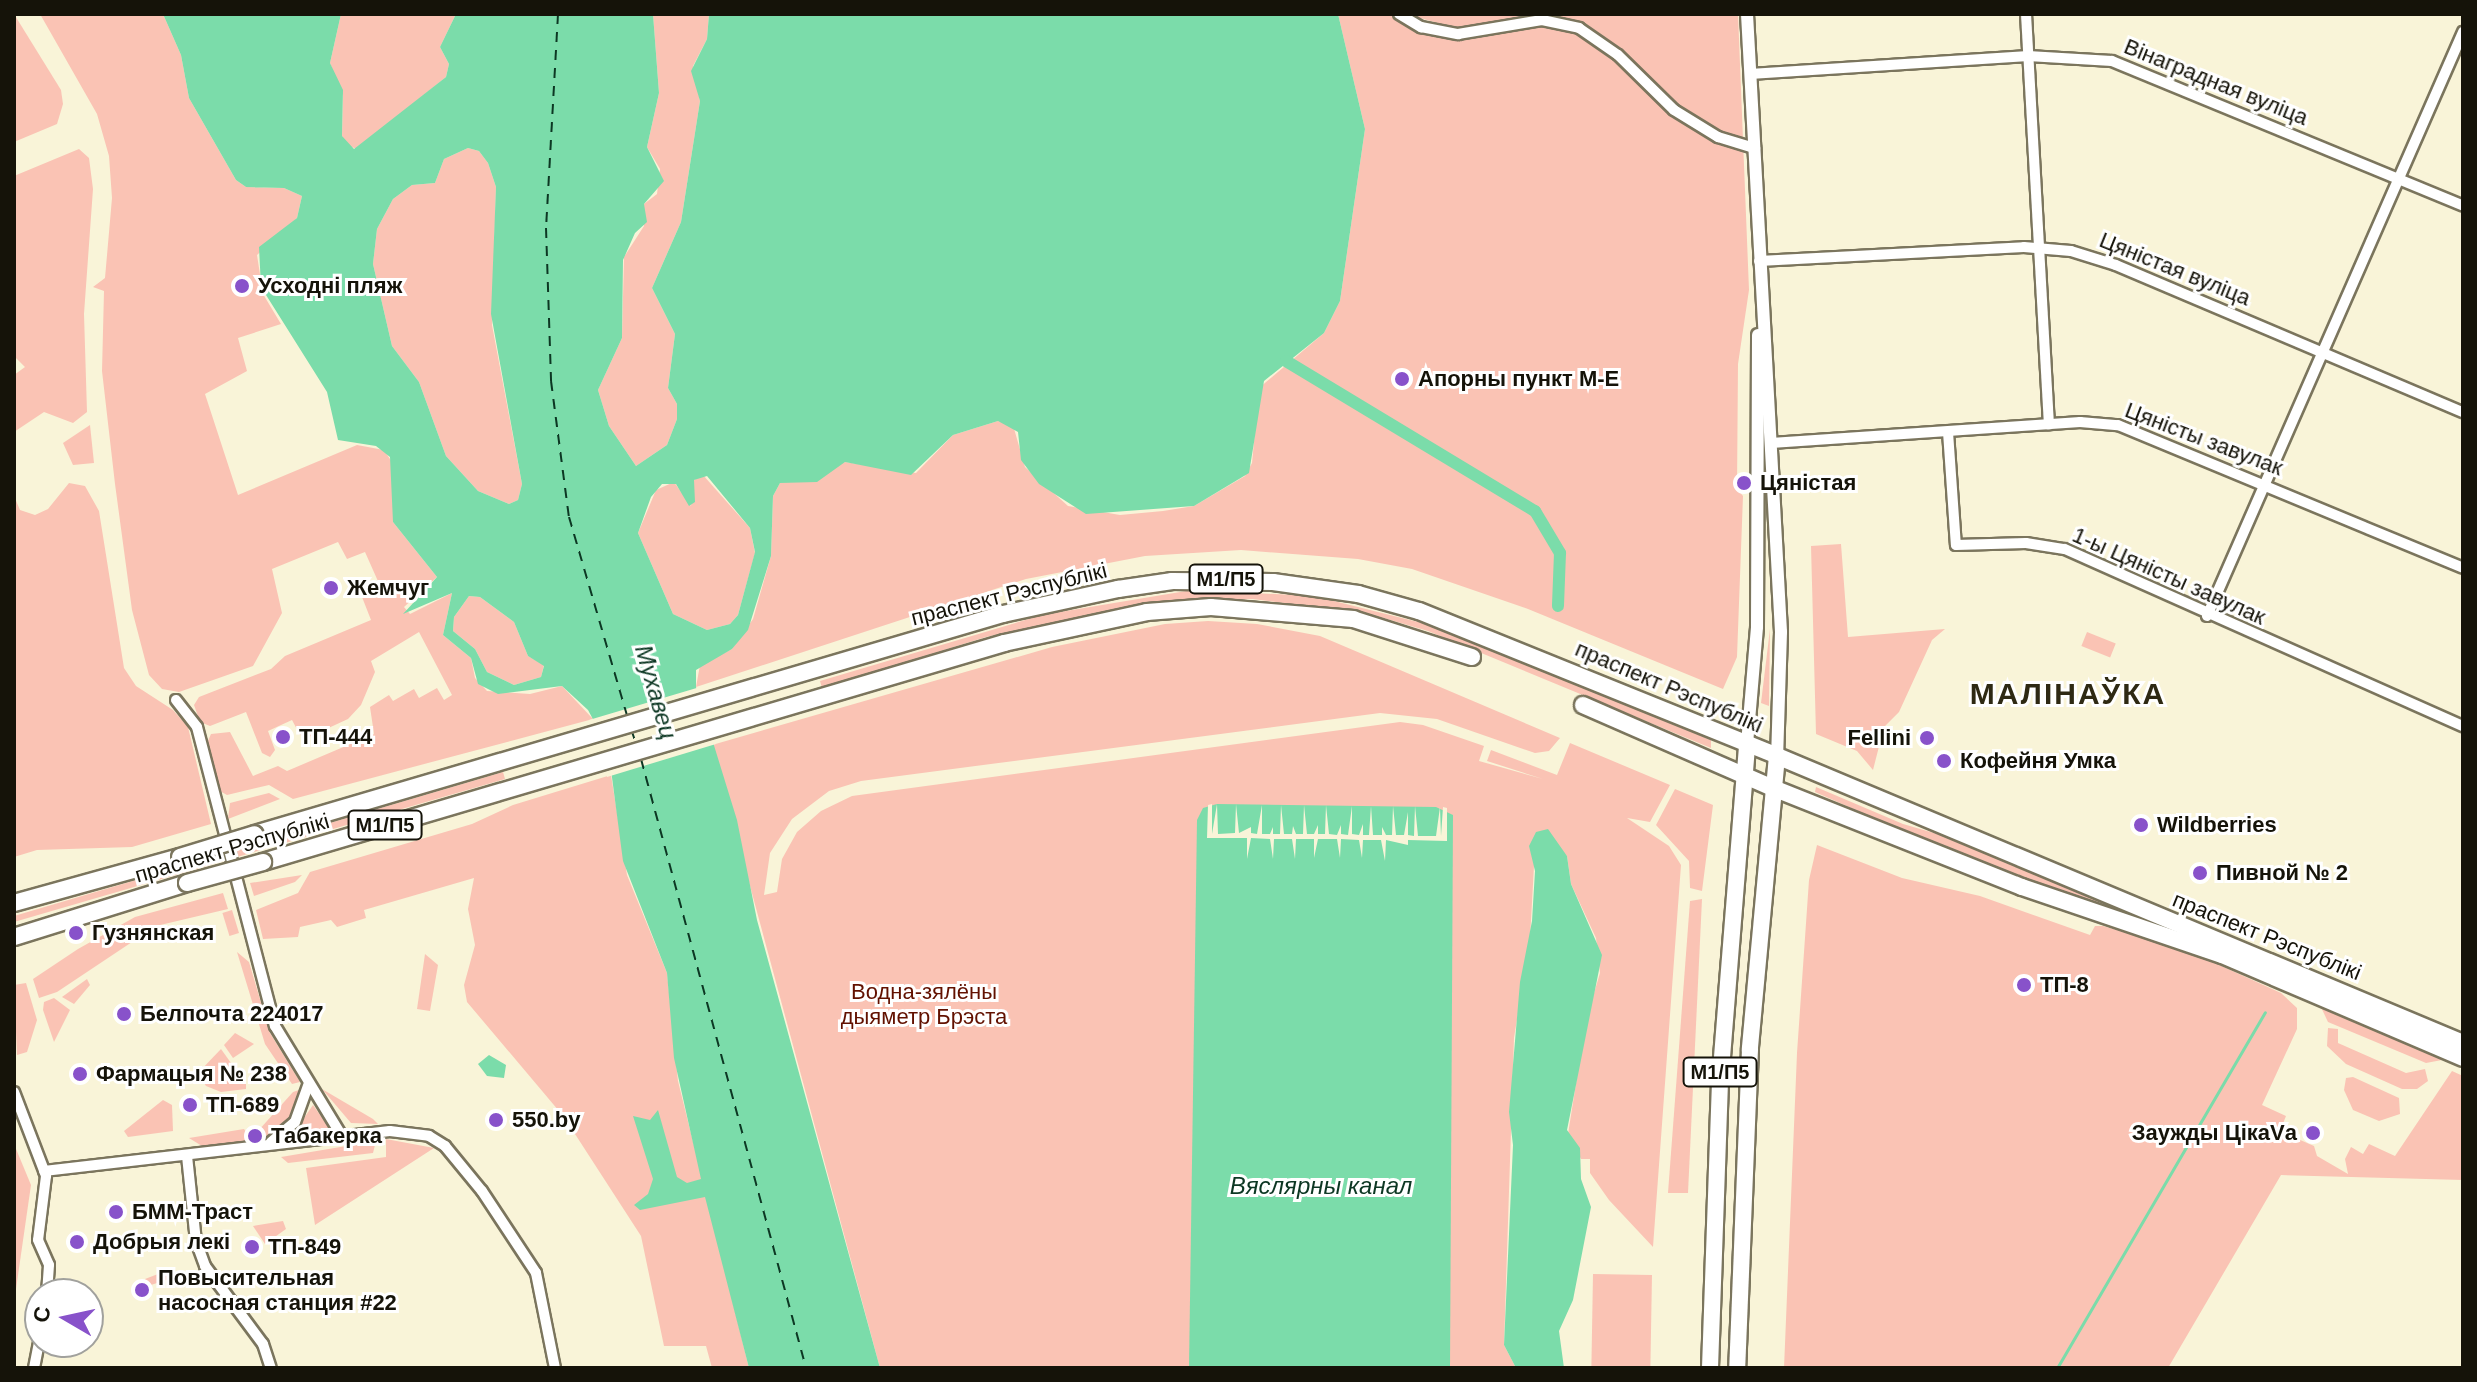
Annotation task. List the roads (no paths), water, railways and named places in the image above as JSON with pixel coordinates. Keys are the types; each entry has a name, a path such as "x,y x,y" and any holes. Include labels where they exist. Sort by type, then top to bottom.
{"main road":[{"name":"праспект Рэспублікі","path":"14,903 180,857 1003,614 1118,589 1172,581 1273,582 1358,594 1419,611 1777,756 2463,1043"},
{"name":"праспект Рэспублікі","path":"14,937 831,692 1075,625 1211,607 1353,619 1472,657"},
{"name":"праспект Рэспублікі","path":"1583,705 1773,788 2022,887 2222,955 2463,1058"},
{"path":"1745,776 1747,744"},
{"name":"М1/П5","path":"1737,1368 1749,1063 1777,756"},
{"name":"М1/П5","path":"1710,1368 1720,1082 1745,776"}],"street":[{"path":"1399,14 1421,27 1458,34 1542,20 1579,28 1618,55 1666,105 1718,137 1755,148"},
{"path":"1747,14 1760,308 1757,627 1747,744"},
{"path":"2026,14 2049,424"},
{"path":"2207,616 2402,178 2463,32"},
{"name":"Вінаградная вуліца","path":"1750,74 2028,56 2094,58 2130,66 2463,206"},
{"name":"Цяністая вуліца","path":"1759,261 2040,248 2116,265 2463,412"},
{"path":"1760,308 1781,632 1777,756"},
{"name":"Цяністы завулак","path":"1771,443 2049,424 2131,428 2463,568"},
{"name":"1-ы Цяністы завулак","path":"1948,432 1956,545 2052,546 2463,726"},
{"path":"176,700 197,727 275,1026 342,1136"},
{"path":"259,1146 290,1130 306,1103 309,1083"},
{"path":"14,1092 44,1171 38,1240 49,1265 48,1278"},
{"path":"44,1171 408,1131 445,1146 482,1191 536,1273 555,1368"},
{"path":"187,1156 196,1241 205,1266 263,1344 271,1368"}],"water":[{"name":"Мухавец","path":"163,14 341,14 330,63 343,90 342,136 354,149 446,77 449,64 440,47 456,14 653,14 659,93 647,147 664,181 644,204 647,222 635,233 623,260 622,338 598,390 609,426 636,466 667,445 677,419 677,404 668,388 675,334 652,288 681,222 700,101 691,71 707,39 709,14 1338,14 1365,129 1340,301 1324,333 1264,381 1249,473 1194,506 1086,514 1039,484 1021,460 1018,432 998,421 953,435 911,475 845,462 817,482 780,483 773,496 771,556 748,630 732,649 696,670 696,687 737,820 757,920 880,1368 749,1368 705,1197 640,1210 634,1205 648,1194 653,1179 633,1116 650,1120 658,1110 677,1177 687,1183 701,1179 674,1058 667,973 623,861 608,747 588,710 562,686 498,694 478,684 471,658 443,635 452,593 403,614 437,577 393,522 390,457 376,446 338,440 327,392 261,287 259,247 297,218 302,196 284,188 246,187 236,180 189,98 181,55","holes":["468,148 479,151 488,163 496,187 491,314 522,484 518,500 509,504 478,491 446,456 419,382 392,346 373,264 377,229 393,199 412,185 435,183 444,159","707,476 750,528 755,552 738,615 730,624 707,630 673,614 638,533 651,497 662,484 676,484 689,506 695,502 694,480","469,596 480,597 514,622 528,656 544,666 541,677 514,685 487,672 475,649 453,631 454,617"]},
{"name":"Вяслярны канал","path":"1217,804 1436,807 1453,815 1450,1368 1189,1368 1197,820 1203,808"},
{"path":"1548,829 1567,856 1571,884 1602,955 1567,1130 1580,1148 1581,1179 1591,1207 1573,1300 1559,1331 1564,1368 1516,1368 1504,1345 1513,1145 1509,1112 1520,982 1532,921 1535,871 1529,846 1536,832"},
{"path":"489,1055 506,1065 504,1078 487,1076 478,1064"}],"waterway":[{"path":"1286,361 1535,511 1560,553 1558,606"},
{"path":"2057,1368 2265,1012"}],"place":[{"name":"Усходні пляж","path":"242,286"},
{"name":"Апорны пункт М-Е","path":"1402,379"},
{"name":"Цяністая","path":"1744,483"},
{"name":"Жемчуг","path":"331,588"},
{"name":"ТП-444","path":"283,737"},
{"name":"Fellini","path":"1927,738"},
{"name":"Кофейня Умка","path":"1944,761"},
{"name":"Wildberries","path":"2141,825"},
{"name":"Пивной № 2","path":"2200,873"},
{"name":"Гузнянская","path":"76,933"},
{"name":"ТП-8","path":"2024,985"},
{"name":"Белпочта 224017","path":"124,1014"},
{"name":"Фармацыя № 238","path":"80,1074"},
{"name":"ТП-689","path":"190,1105"},
{"name":"550.by","path":"496,1120"},
{"name":"Заужды ЦікаVа","path":"2313,1133"},
{"name":"Табакерка","path":"255,1136"},
{"name":"БММ-Траст","path":"116,1212"},
{"name":"Добрыя лекі","path":"77,1242"},
{"name":"ТП-849","path":"252,1247"},
{"name":"Повысительная насосная станция #22","path":"142,1290"}],"district":[{"name":"МАЛІНАЎКА","path":"2068,694"}],"park label":[{"name":"Водна-зялёны дыяметр Брэста","path":"924,1004"}]}
